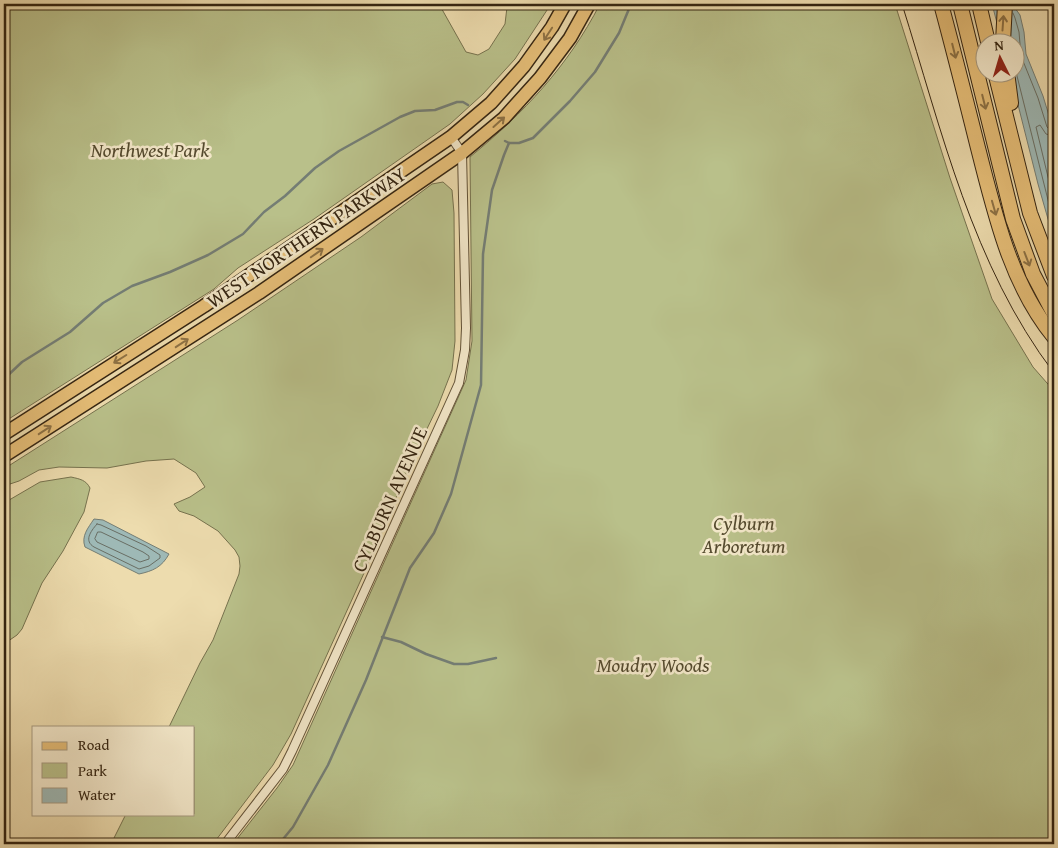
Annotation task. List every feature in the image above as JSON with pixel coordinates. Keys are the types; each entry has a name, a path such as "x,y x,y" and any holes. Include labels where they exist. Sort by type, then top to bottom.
{"highway":[{"path":"941,4 998,224 1019,280 1032,306 1054,337"},
{"path":"960,4 1013,219 1033,274 1054,314"},
{"path":"979,4 986,32"},
{"path":"1004,32 1005,4"},
{"path":"998,82 1023,188 1038,237 1054,276"},
{"path":"1007,82 1023,188"}],"main road":[{"name":"WEST NORTHERN PARKWAY","path":"4,434 204,306 451,137 491,103 510,83 540,46 565,4"},
{"name":"WEST NORTHERN PARKWAY","path":"4,456 259,293 462,153 504,118 540,78 570,38 589,4"}],"street":[{"path":"451,137 462,153"},
{"name":"CYLBURN AVENUE","path":"225,844 283,769 458,383 465,350 466,328 462,153"}],"green space":[{"name":"Northwest Park","path":"4,4 439,4 466,52 478,55 489,49 505,24 507,7 512,4 551,4 515,59 483,94 450,124 314,219 238,268 214,289 4,422"},
{"name":"Cylburn Arboretum","path":"600,4 895,4 950,178 992,299 1033,367 1054,391 1054,844 233,844 293,765 466,380 472,341 470,157 509,123 543,87 574,48"},
{"path":"443,182 452,190 454,213 455,341 452,370 374,551 291,734 273,765 213,844 111,844 125,816 195,816 195,726 169,726 213,640 239,574 239,557 218,531 194,516 179,511 174,504 190,497 205,487 196,473 174,459 146,461 107,468 59,467 39,470 19,481 4,486 4,472 10,465 238,320 361,237 432,184"},
{"path":"71,477 80,479 90,488 84,512 63,551 42,583 22,629 4,644 4,503 40,482"}],"water":[{"path":"992,4 1012,4 1020,15 1024,32 999,32"},
{"path":"1026,54 1043,96 1054,132 1054,240 1012,82 1026,82"},
{"path":"94,519 103,520 169,554 157,568 139,574 85,547 84,539 87,529"}],"waterway":[{"path":"505,141 519,143 533,138 570,101 595,72 619,33 631,4"},
{"path":"4,379 22,362 70,332 103,303 132,286 208,255 243,234 264,212 285,196 315,168 339,151 400,117 415,111 435,110 457,102 463,102 468,105"},
{"path":"279,844 293,827 328,765 366,680 410,568 434,533 451,494 481,385 483,254 492,190 509,143"},
{"path":"382,637 401,642 454,664 468,664 496,658"}],"tram line":[{"path":"902,4 946,148 980,242 1001,288 1026,331 1054,373"}],"park label":[{"name":"Moudry Woods","path":"653,664"}]}
